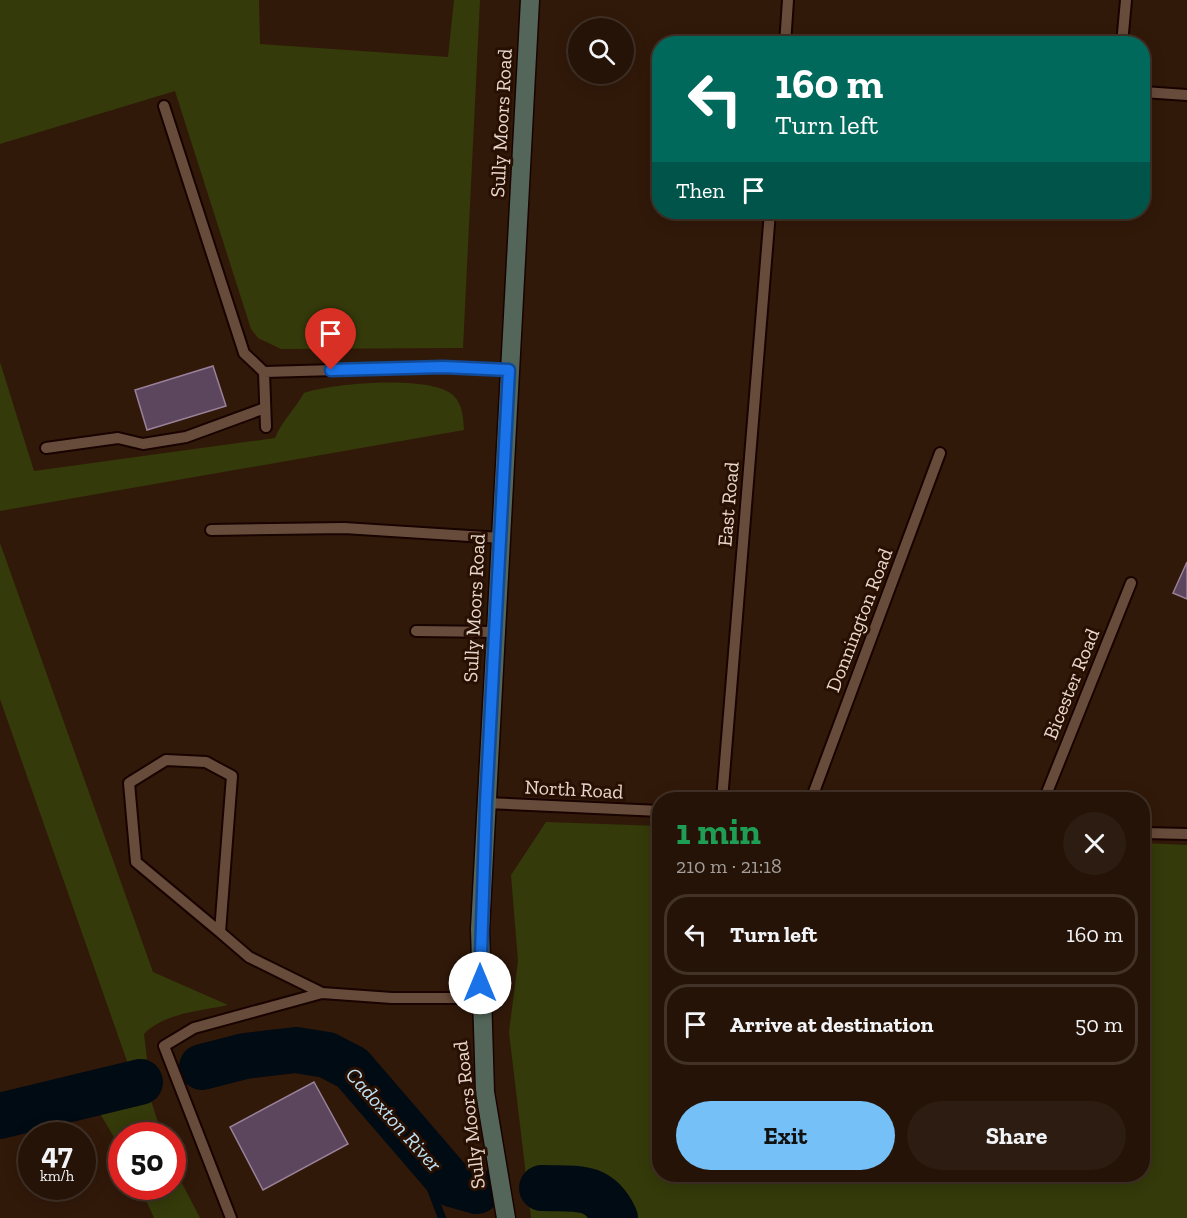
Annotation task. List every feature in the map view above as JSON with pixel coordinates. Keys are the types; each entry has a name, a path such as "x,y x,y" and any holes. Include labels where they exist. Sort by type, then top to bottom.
{"main road":[{"name":"Sully Moors Road","path":"506,1218 485,1092 480,998 480,929 530,0"}],"lane":[{"path":"785,36 788,0"},
{"path":"1123,36 1126,0"},
{"path":"1150,92 1187,95"},
{"path":"164,106 244,352 264,372 266,427"},
{"name":"East Road","path":"723,792 769,219"},
{"path":"264,372 443,367 509,370"},
{"path":"46,448 118,438 143,444 186,437 265,408"},
{"name":"Donnington Road","path":"815,792 940,453"},
{"path":"211,530 344,528 501,538"},
{"name":"Bicester Road","path":"1047,792 1131,583"},
{"path":"416,631 496,632"},
{"path":"220,932 232,776 206,762 166,760 129,783 136,862 249,957 322,993"},
{"name":"North Road","path":"486,803 652,810"},
{"path":"1150,833 1187,834"},
{"path":"231,1218 164,1046 194,1028 322,993 392,998 480,998"}],"green space":[{"path":"0,0 259,0 260,44 448,57 454,0 480,0 463,348 281,349 258,338 251,329 175,91 0,144"},
{"path":"0,362 34,471 275,438 304,393 336,386 382,382 426,385 443,389 454,396 459,404 464,430 0,511"},
{"path":"0,543 153,972 228,1005 172,1017 152,1027 144,1034 147,1059 128,1064 0,699"},
{"path":"546,822 652,826 652,1182 1150,1182 1150,843 1187,845 1187,1218 531,1218 509,1032 518,961 511,875"},
{"path":"147,1088 158,1122 108,1122 108,1127 92,1100"},
{"path":"186,1191 200,1218 154,1218 146,1200 186,1200"}],"building":[{"path":"213,366 226,406 147,430 135,390"},
{"path":"1187,562 1187,599 1173,593"},
{"path":"314,1082 348,1144 263,1190 230,1127"}],"waterway":[{"name":"Cadoxton River","path":"202,1067 245,1056 296,1050 327,1055 352,1068 452,1184 477,1191"},
{"name":"Cadoxton River","path":"0,1116 140,1082"},
{"path":"422,1147 428,1181 442,1218"},
{"name":"Cadoxton River","path":"542,1188 575,1189 594,1193 609,1207 615,1218"}],"route":[{"path":"331,370 443,367 509,370 480,929 480,983"}]}
